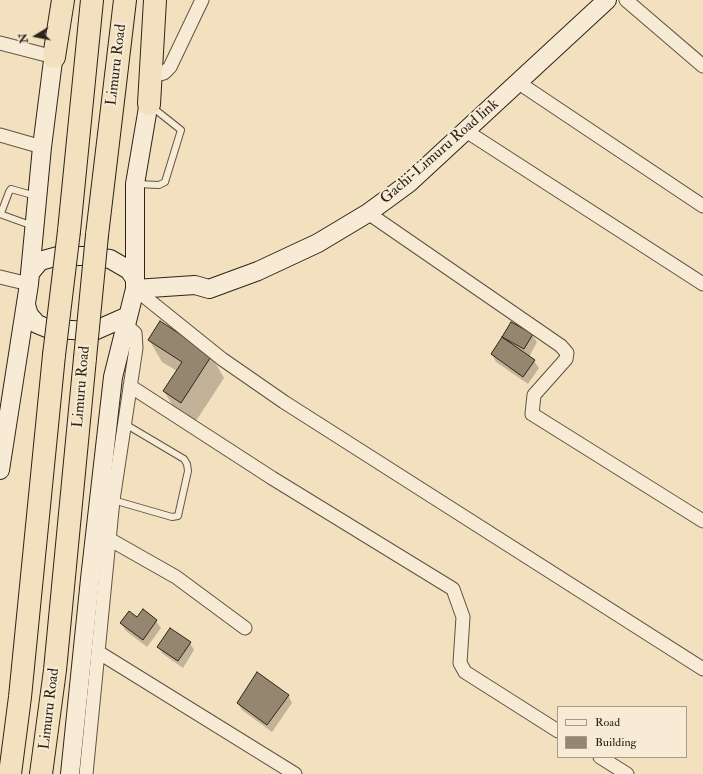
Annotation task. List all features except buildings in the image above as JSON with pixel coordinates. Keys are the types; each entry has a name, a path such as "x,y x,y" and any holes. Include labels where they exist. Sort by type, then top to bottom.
{"highway":[{"path":"54,57 63,0"},
{"name":"Limuru Road","path":"10,774 20,697 54,355 69,231 92,0"},
{"name":"Limuru Road","path":"41,774 55,670 97,235 125,0"},
{"path":"149,104 156,0"}],"street":[{"path":"0,470 30,279 42,147 54,57 58,0"},
{"path":"70,774 89,586 113,377 135,284 135,184 149,104 160,0"},
{"path":"152,76 164,73 170,67 202,0"},
{"name":"Gachi-Limuru Road link","path":"135,284 195,285 209,289 258,271 318,243 368,213 409,183 519,83 607,0"},
{"path":"626,0 703,66"},
{"path":"0,43 54,57"},
{"path":"519,83 703,206"},
{"path":"466,131 703,284"},
{"path":"0,135 42,147"},
{"path":"368,213 554,342 567,353 566,359 534,395 532,414 703,521"},
{"path":"30,279 40,261 58,256 86,256 110,259 129,270 135,284 222,359 278,398 703,669"},
{"path":"0,277 30,279"},
{"path":"26,305 29,315 37,324 49,329 94,331 127,321"},
{"path":"86,774 113,500 136,338 135,333 127,321"},
{"path":"130,386 272,478 453,589 462,617 460,664 465,672 557,730"},
{"path":"109,539 176,577 245,628"},
{"path":"98,652 296,774"},
{"path":"602,758 627,774"}],"lane":[{"path":"135,184 159,185 166,182 181,130 149,104"},
{"path":"34,227 0,214 8,192 11,189 38,197"},
{"path":"113,500 172,517 178,516 188,471 187,464 184,459 125,424"}]}
